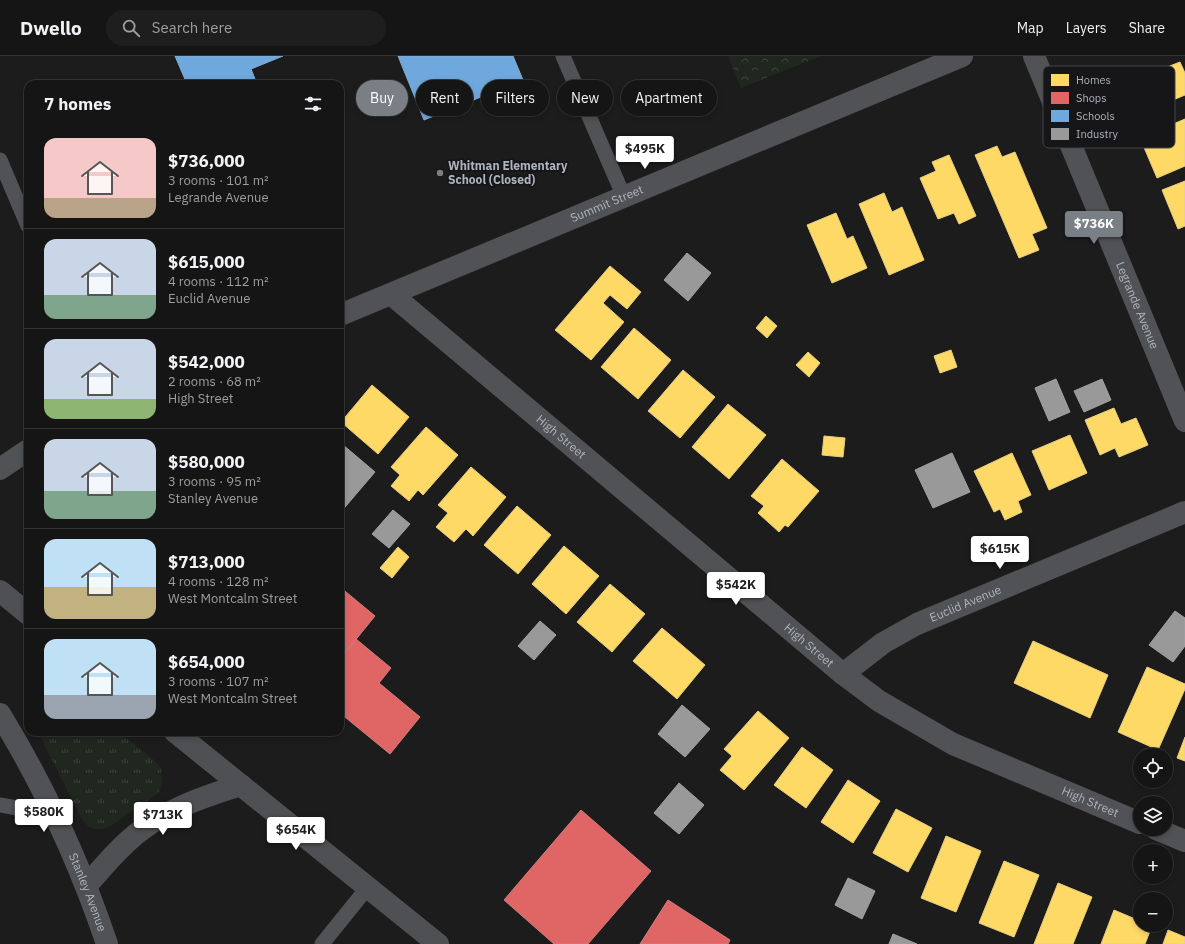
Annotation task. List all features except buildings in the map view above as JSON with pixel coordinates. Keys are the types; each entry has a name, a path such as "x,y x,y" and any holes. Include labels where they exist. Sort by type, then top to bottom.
{"main road":[{"path":"0,591 24,611"},
{"path":"180,736 438,944"},
{"path":"86,886 116,853 150,824 200,798 241,785"}],"street":[{"name":"Summit Street","path":"344,313 962,56"},
{"name":"Legrande Avenue","path":"1034,56 1043,78"},
{"name":"Legrande Avenue","path":"1072,148 1185,422"},
{"name":"High Street","path":"391,294 843,674 886,705 953,744 1133,819"},
{"path":"0,469 24,453"},
{"name":"Euclid Avenue","path":"843,674 883,643 917,624 1185,512"},
{"name":"Stanley Avenue","path":"0,714 55,815 86,886 107,944"},
{"path":"1173,836 1185,841"}],"lane":[{"path":"563,56 624,197"},
{"path":"0,160 24,217"},
{"path":"0,805 55,815"},
{"path":"322,944 368,887"}],"green space":[{"path":"728,56 821,56 741,88"},
{"path":"40,736 124,736 154,760 161,768 162,784 158,793 111,826 104,829 95,829 88,826 82,819"}],"place":[{"name":"Whitman Elementary School (Closed)","path":"440,173"}]}
